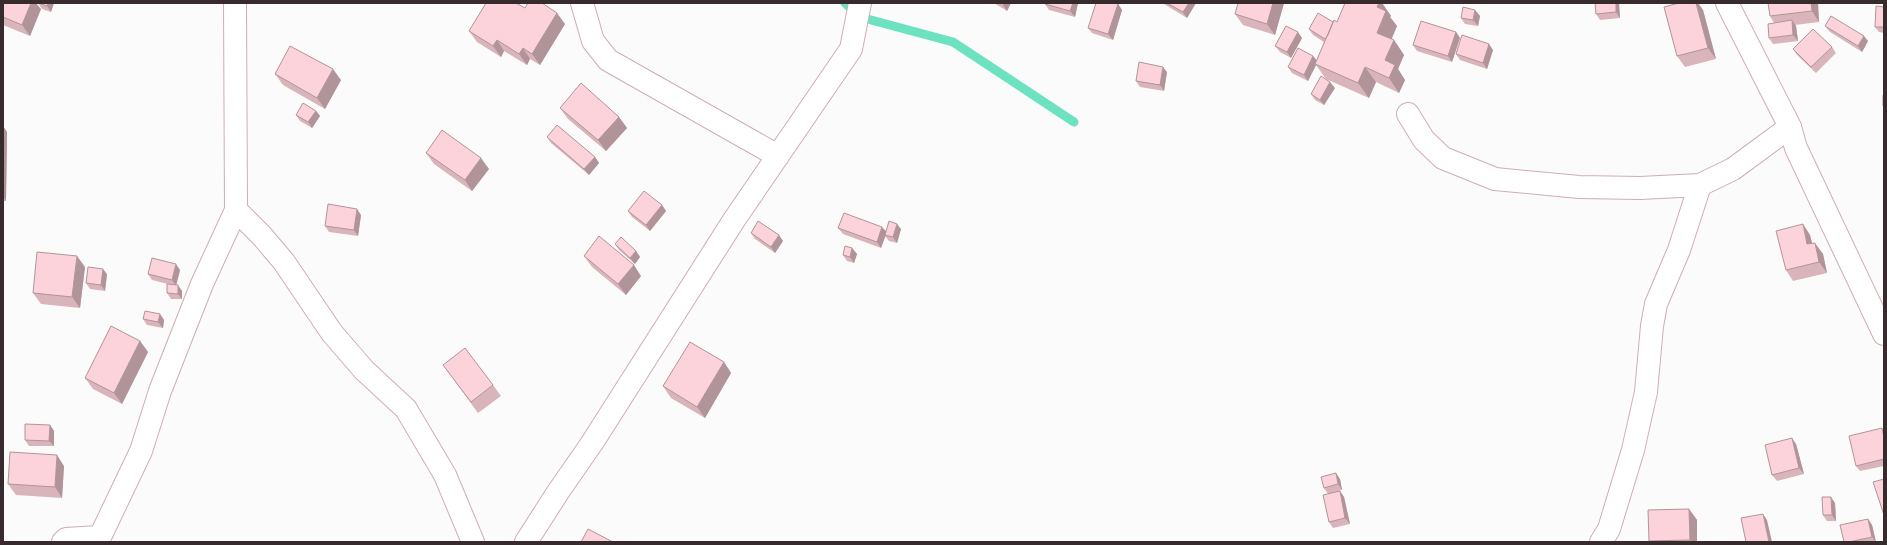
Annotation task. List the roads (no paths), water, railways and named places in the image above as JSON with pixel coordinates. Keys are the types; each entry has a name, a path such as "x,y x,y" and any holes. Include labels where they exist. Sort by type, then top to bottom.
{"street":[{"path":"63,542 66,539 103,540 141,451 160,391 202,284 236,210 235,3"},
{"path":"582,3 593,41 608,60 778,156"},
{"path":"526,542 592,443 734,220 851,49 860,3"},
{"path":"1727,3 1790,127 1796,148 1884,334"},
{"path":"1408,114 1424,140 1443,158 1495,179 1579,187 1640,188 1700,185 1733,169 1790,127"},
{"path":"1601,542 1609,529 1633,450 1646,392 1652,326 1656,304 1679,250 1700,185"},
{"path":"236,210 262,236 284,262 332,333 360,365 406,409 444,475 473,542"}],"waterway":[{"path":"845,3 860,17 953,42 1074,122"}]}
